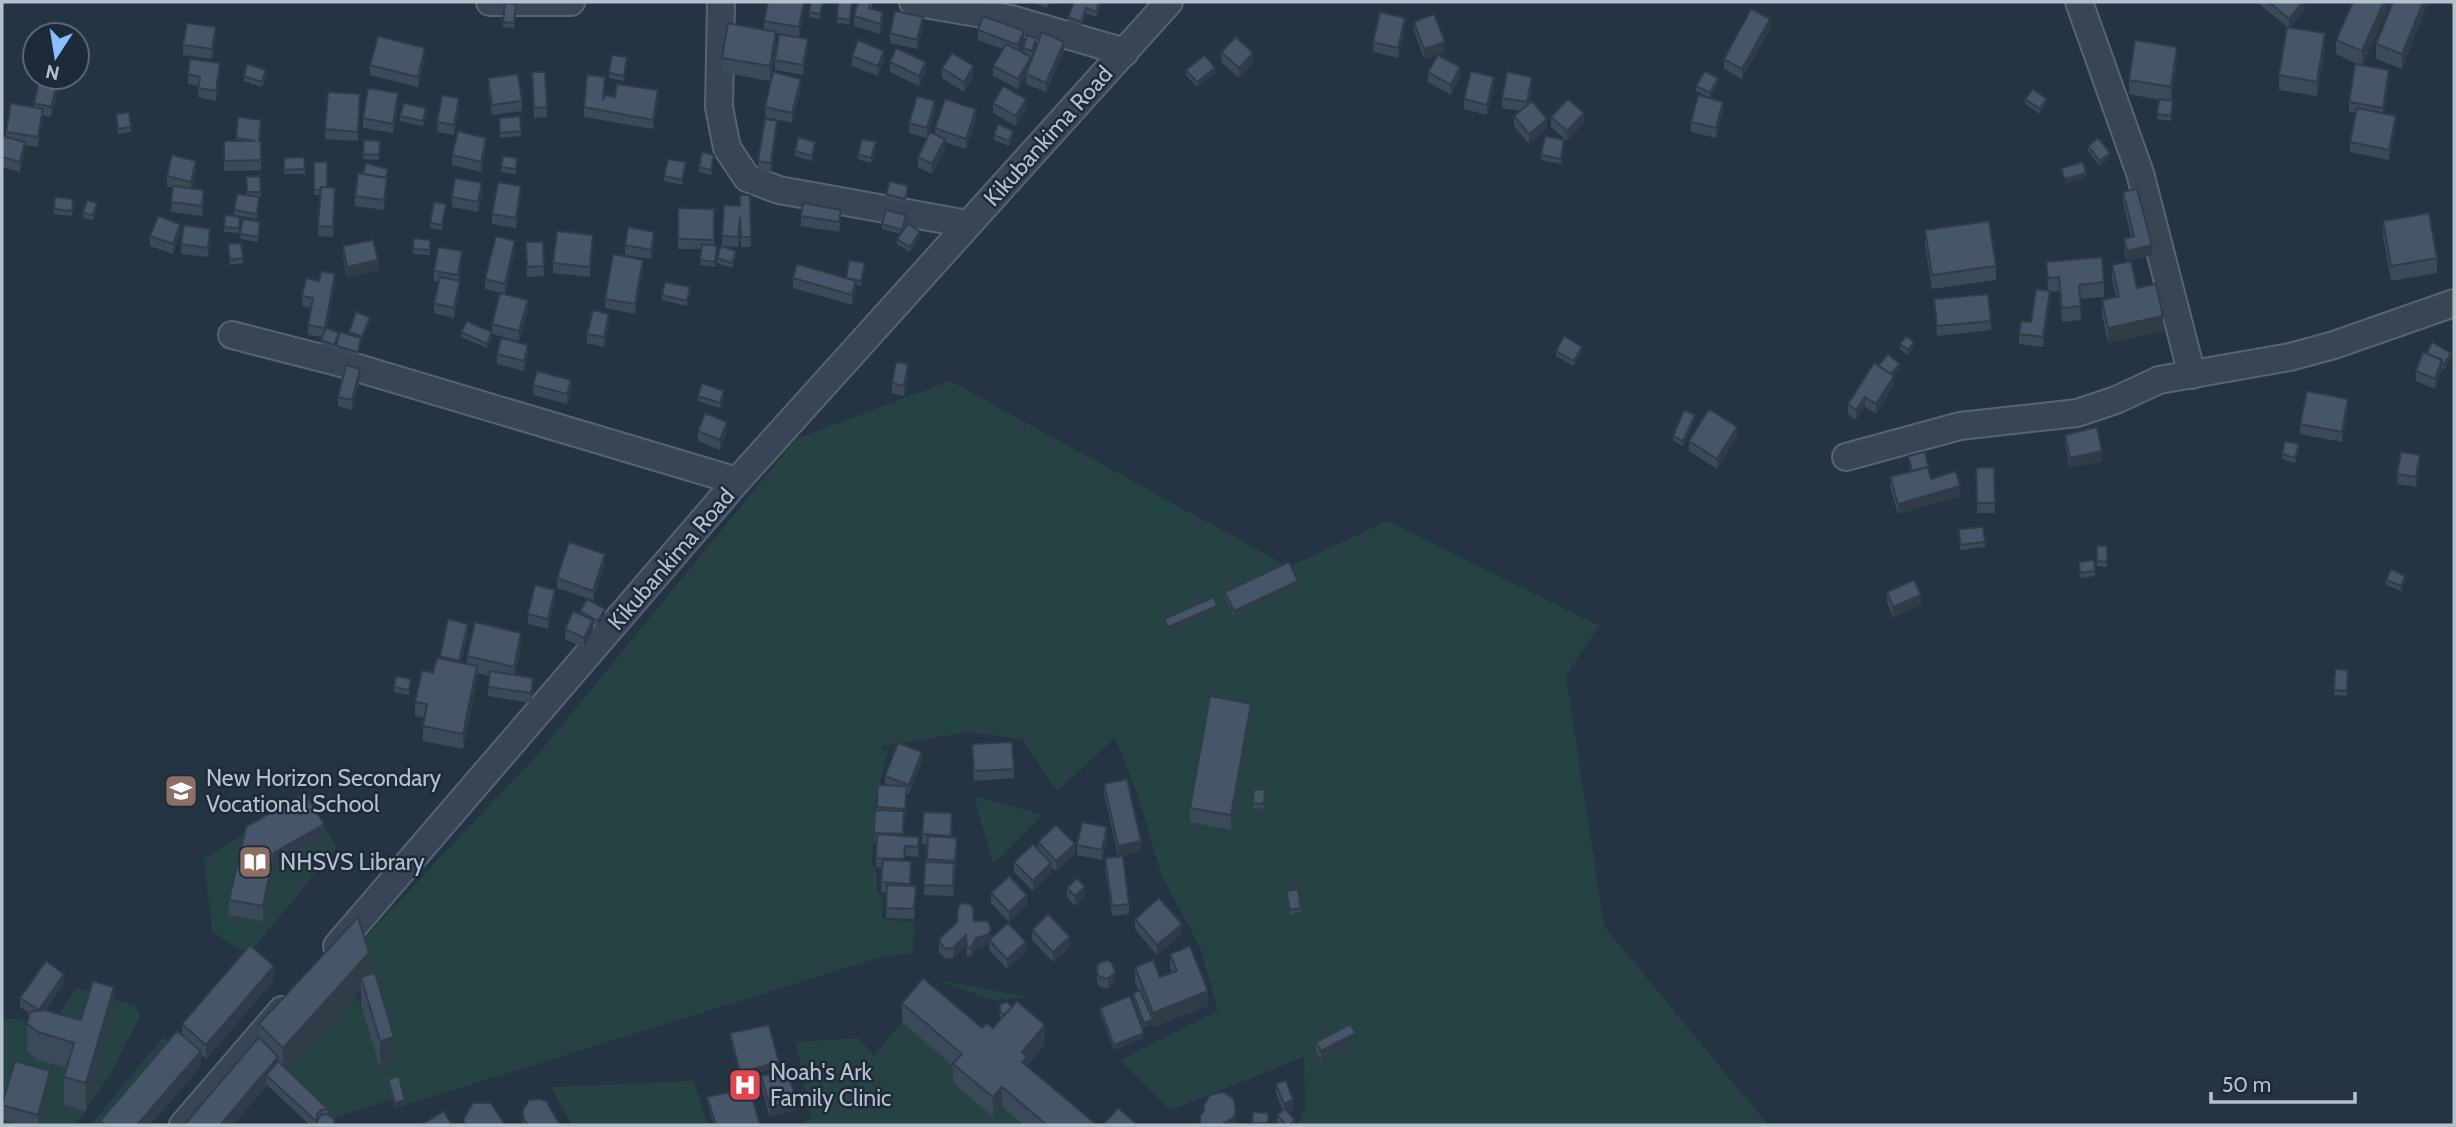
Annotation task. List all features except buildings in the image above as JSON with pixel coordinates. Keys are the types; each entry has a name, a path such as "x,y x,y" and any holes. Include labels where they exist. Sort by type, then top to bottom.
{"street":[{"path":"490,2 571,2"},
{"path":"721,2 719,107 727,148 747,178 779,190 968,224"},
{"path":"914,2 1013,10 1125,52"},
{"name":"Kikubankima Road","path":"318,969 737,481 1169,2"},
{"path":"2079,2 2140,173 2192,375"},
{"path":"1846,457 1960,426 2077,413 2116,400 2159,380 2290,357 2334,345 2454,303"},
{"path":"232,335 367,371 737,481"},
{"path":"183,1125 300,989"}],"green space":[{"path":"950,381 1289,567 1387,521 1599,626 1566,676 1604,926 1768,1125 1298,1125 1305,1108 1304,1057 1170,1110 1120,1060 1218,1011 1200,947 1161,874 1138,795 1115,738 1057,791 1022,739 970,732 881,746 882,751 889,750 876,795 872,864 877,873 877,891 883,897 882,919 914,922 913,953 881,957 405,1105 403,1096 330,1119 283,1076 355,996 361,1005 380,1068 394,1064 358,945 541,751 796,439","holes":["1251,718 1231,829 1190,822"]},
{"path":"974,796 1043,815 993,864"},
{"path":"305,797 337,847 248,955 212,931 204,859"},
{"path":"933,979 1027,997 993,1000"},
{"path":"76,988 135,1006 140,1016 111,1073 76,1125 2,1125 2,1020 13,1018 50,1028"},
{"path":"902,1022 1024,1125 799,1125 811,1119 796,1042 859,1038 874,1056"},
{"path":"163,1037 171,1043 104,1125 91,1125"},
{"path":"694,1081 707,1125 572,1125 551,1087"}],"place":[{"name":"New Horizon Secondary Vocational School","path":"181,791"},
{"name":"NHSVS Library","path":"255,862"},
{"name":"Noah's Ark Family Clinic","path":"745,1085"}]}
